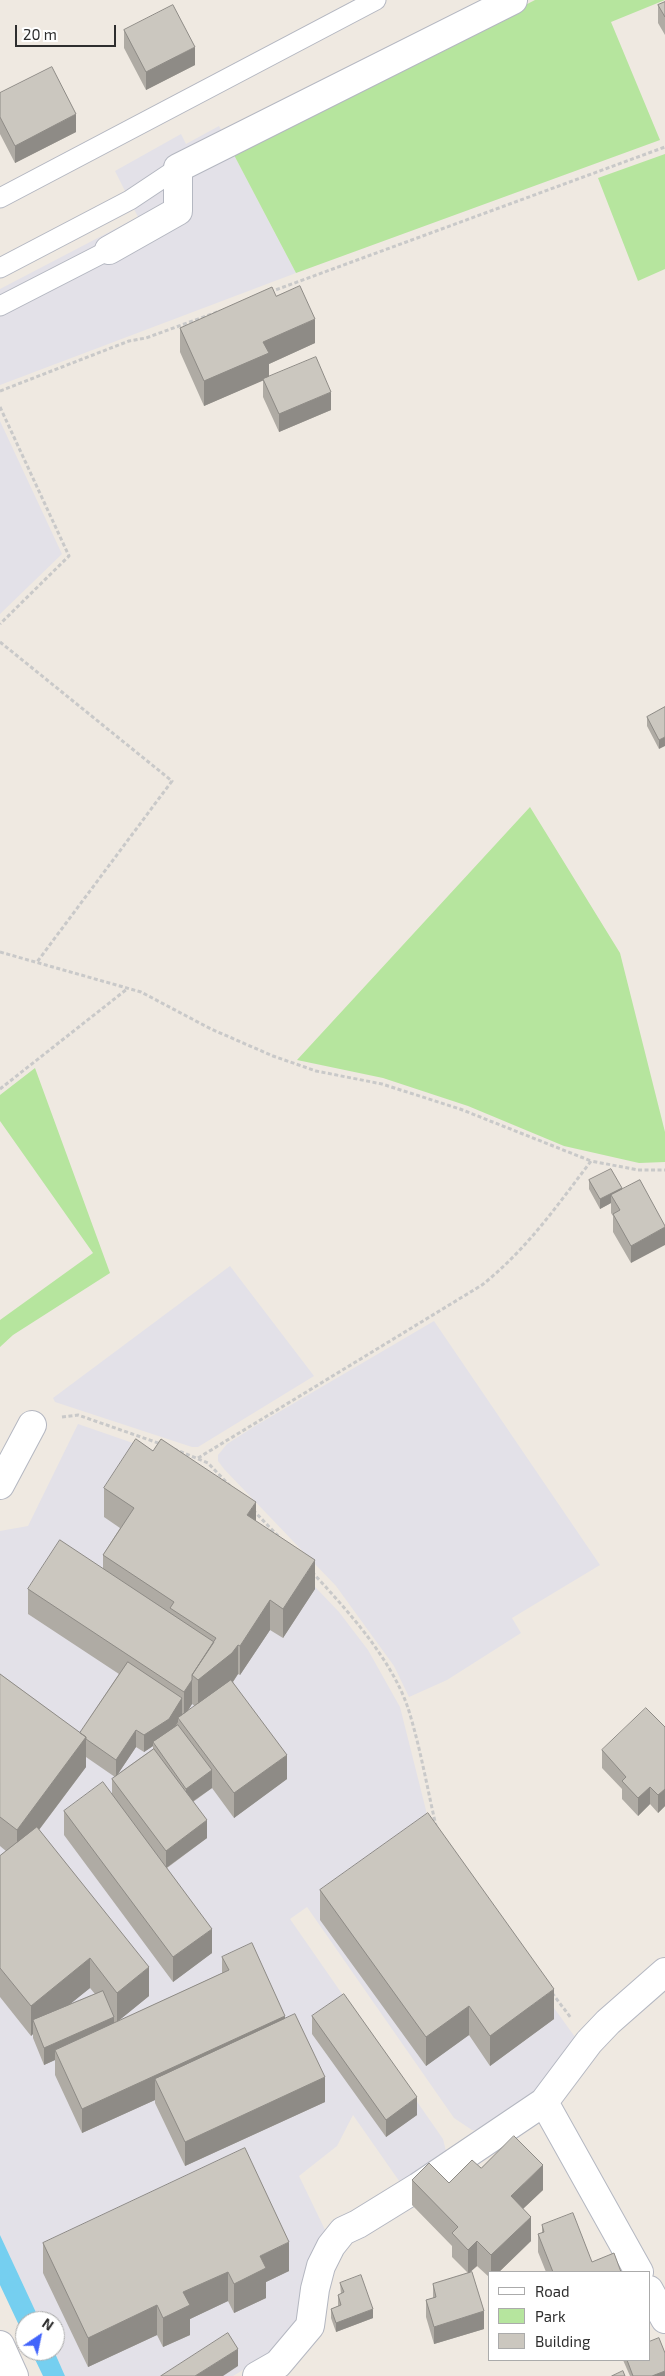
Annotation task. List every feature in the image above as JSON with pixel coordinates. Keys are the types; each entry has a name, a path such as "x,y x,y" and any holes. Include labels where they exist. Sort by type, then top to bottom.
{"street":[{"path":"109,250 178,212 178,168 513,0"},
{"path":"0,1485 32,1425"},
{"path":"257,2376 278,2364 310,2326 315,2289 322,2266 331,2246 343,2231 358,2224 418,2187 544,2102 553,2093 589,2042 608,2022 665,1972"},
{"path":"544,2102 638,2271"},
{"path":"650,2292 665,2319"},
{"path":"0,2345 14,2376"}],"lane":[{"path":"0,198 376,0"},
{"path":"0,268 130,200 178,168"},
{"path":"0,306 109,250"}],"path":[{"path":"266,294 665,147"},
{"path":"0,392 129,341 146,338 229,307"},
{"path":"0,407 69,556 0,624"},
{"path":"0,642 172,781 37,962"},
{"path":"0,952 141,992 211,1029 316,1072 382,1084 460,1109 591,1161 638,1170 665,1170"},
{"path":"0,1089 128,989"},
{"path":"197,1458 482,1285 507,1265 524,1247 591,1161"},
{"path":"32,1425 55,1418 78,1415 208,1463 233,1489"},
{"path":"246,1503 280,1538"},
{"path":"306,1566 345,1608 375,1647 407,1707 438,1831"},
{"path":"549,1988 589,2042"}],"shaded area":[{"path":"219,126 296,273 0,385 0,289 138,217 115,171 181,134 186,144"},
{"path":"0,421 62,554 0,614"},
{"path":"230,1266 314,1376 198,1447 192,1447 55,1402 53,1398"},
{"path":"434,1321 600,1565 512,1618 521,1633 447,1680 409,1697 394,1666 336,1586 224,1469 218,1461 218,1455 227,1444 255,1426"},
{"path":"78,1424 185,1461 214,1481 339,1612 368,1650 400,1707 434,1842 575,2037 549,2072 536,2095 479,2131 472,2130 454,2118 307,1907 290,1919 443,2139 446,2151 442,2160 404,2188 353,2115 337,2146 299,2176 327,2234 300,2320 278,2349 233,2376 65,2376 58,2361 65,2361 65,2311 35,2311 0,2235 0,1531 28,1526"}],"green space":[{"path":"535,0 665,0 611,22 660,140 296,273 234,155"},
{"path":"665,154 665,269 638,281 598,178"},
{"path":"530,807 620,953 665,1132 665,1162 639,1163 564,1146 468,1106 383,1078 297,1060"},
{"path":"35,1068 110,1273 13,1335 0,1347 0,1320 93,1253 0,1121 0,1095"}],"water":[{"path":"0,2235 35,2311 15,2311 15,2317 0,2285"},
{"path":"36,2361 58,2361 65,2376 43,2376"}],"building":[{"path":"665,2 665,17 658,5"},
{"path":"173,5 195,47 146,72 124,30"},
{"path":"52,67 76,114 15,146 0,117 0,93"},
{"path":"300,286 315,319 263,342 269,353 204,381 180,328 272,287 276,296"},
{"path":"316,357 331,392 279,414 263,379"},
{"path":"665,707 665,737 659,740 647,717"},
{"path":"611,1169 622,1188 600,1199 589,1180"},
{"path":"640,1180 665,1227 631,1246 613,1214 620,1210 611,1195"},
{"path":"136,1439 153,1451 161,1439 256,1502 247,1515 315,1560 283,1609 270,1600 240,1646 238,1645 232,1653 198,1680 192,1675 216,1638 170,1608 174,1602 103,1555 134,1508 104,1488"},
{"path":"60,1540 214,1642 192,1675 192,1680 184,1692 28,1589"},
{"path":"128,1662 182,1698 169,1719 144,1735 136,1730 116,1760 80,1733"},
{"path":"0,1674 86,1737 17,1830 0,1817"},
{"path":"231,1680 287,1755 234,1793 178,1718"},
{"path":"646,1708 665,1727 665,1789 658,1795 650,1787 638,1798 622,1781 626,1777 602,1750"},
{"path":"178,1725 212,1770 186,1789 153,1742"},
{"path":"154,1749 207,1820 166,1851 112,1779"},
{"path":"103,1782 212,1929 173,1957 64,1811"},
{"path":"428,1813 554,1989 490,2036 469,2006 426,2037 320,1890"},
{"path":"37,1827 149,1967 117,1993 90,1958 31,2006 0,1968 0,1856"},
{"path":"252,1943 285,2016 82,2109 55,2050 229,1970 222,1957"},
{"path":"103,1991 114,2017 44,2048 33,2020"},
{"path":"344,1994 417,2097 386,2120 312,2016"},
{"path":"295,2014 325,2077 185,2142 155,2079"},
{"path":"514,2136 543,2165 511,2196 531,2217 491,2255 477,2241 468,2250 452,2233 458,2227 412,2180 429,2163 449,2183 472,2160 481,2168"},
{"path":"245,2148 289,2242 260,2256 266,2268 234,2284 228,2272 183,2292 190,2305 163,2318 157,2305 88,2338 43,2243"},
{"path":"573,2213 592,2262 614,2253 621,2271 553,2271 538,2234 544,2232 542,2225"},
{"path":"472,2272 484,2311 434,2327 426,2300 436,2297 433,2284"},
{"path":"361,2275 373,2309 336,2323 331,2309 341,2305 338,2295 344,2292 340,2283"},
{"path":"228,2333 238,2349 195,2376 161,2376"},
{"path":"659,2338 665,2353 665,2371 652,2376 633,2376 627,2361 650,2361 650,2342"},
{"path":"623,2371 625,2376 612,2376"}]}
